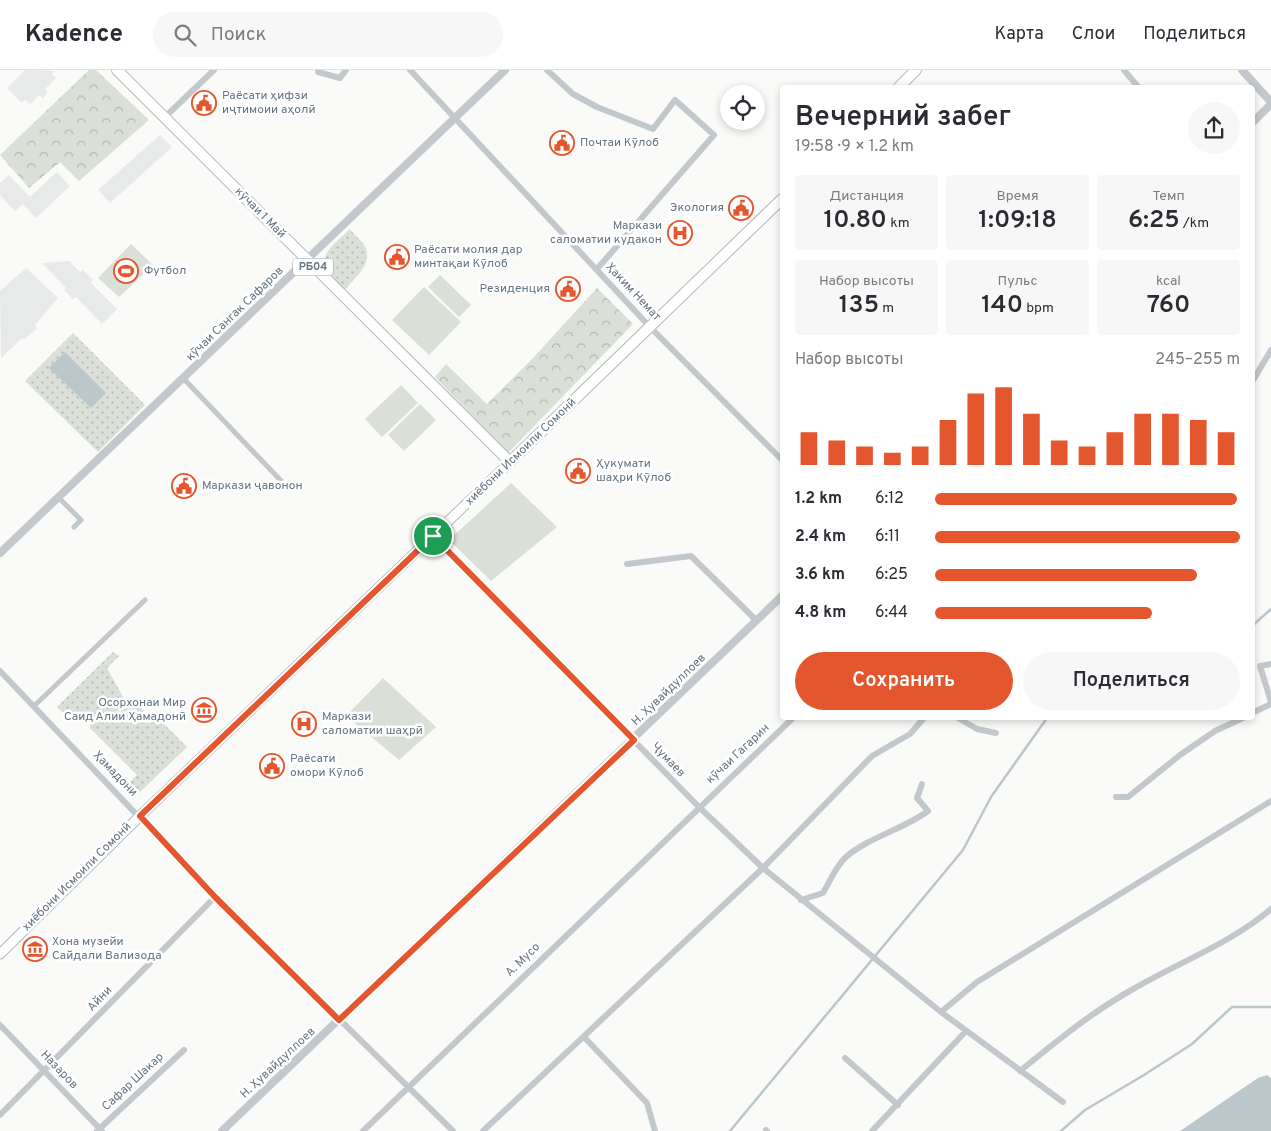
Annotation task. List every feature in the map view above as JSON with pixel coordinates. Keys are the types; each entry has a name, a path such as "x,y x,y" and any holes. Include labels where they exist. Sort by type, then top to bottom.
{"main road":[{"name":"кӯчаи 1 Май","path":"116,70 510,462"},
{"path":"901,85 916,70"},
{"name":"хиёбони Исмоили Сомонӣ","path":"0,954 140,816 780,201"}],"street":[{"path":"165,117 214,70"},
{"path":"318,72 340,78 346,70"},
{"name":"Ҳаким Немат","path":"410,70 650,327 780,458"},
{"name":"кӯчаи Сангак Сафаров","path":"0,552 184,380 306,260 505,70"},
{"path":"547,70 573,94 597,107 653,129 675,100 714,135 596,269"},
{"path":"1124,70 1136,85"},
{"path":"1242,70 1271,103 1255,120"},
{"path":"1255,377 1271,350"},
{"path":"184,380 286,486"},
{"path":"58,498 81,520 74,527"},
{"name":"Ҷумаев","path":"433,536 698,806 763,868 941,1012 1063,1102"},
{"path":"628,564 691,556 757,621"},
{"name":"Н. Ҳувайдуллоев","path":"222,1131 634,740 780,598"},
{"path":"34,706 145,600"},
{"path":"1255,711 1271,703 1260,666 1271,664"},
{"name":"Ҳамадони","path":"0,671 215,897 453,1131"},
{"name":"кӯчаи Гагарин","path":"698,806 791,720"},
{"path":"483,1131 763,868 872,756 910,734 922,720"},
{"path":"962,720 977,728 996,732"},
{"path":"1116,798 1128,797 1180,755 1215,731 1239,720"},
{"path":"801,900 823,893 834,870 847,856 893,830 912,823 928,811 917,798 922,784"},
{"path":"941,1012 977,982 1271,801"},
{"name":"А. Мусо","path":"363,1131 698,806"},
{"name":"Айни","path":"0,1114 45,1071 215,897"},
{"path":"1020,1071 1080,1022 1134,988 1251,926 1271,910"},
{"name":"Назаров","path":"0,1025 99,1130"},
{"path":"872,1131 966,1031"},
{"path":"584,1036 647,1103 655,1131"},
{"name":"Сафар Шакар","path":"99,1130 184,1050"},
{"path":"845,1058 898,1105"}],"shaded area":[{"path":"25,70 55,71 52,74 56,78 45,89 48,92 43,98 39,95 30,104 25,100 22,103 7,88"},
{"path":"160,135 172,147 110,203 98,190"},
{"path":"57,172 70,186 36,218 23,204 15,211 0,195 0,183 9,175 30,197"},
{"path":"69,261 80,272 83,270 93,280 91,283 117,309 102,324 76,297 73,299 64,290 66,288 42,263"},
{"path":"26,268 58,298 35,325 37,328 24,340 22,338 1,358 0,291"},
{"path":"65,352 106,393 91,408 49,368"},
{"path":"1267,1075 1271,1078 1271,1131 1180,1131 1258,1078"}],"green space":[{"path":"89,70 96,70 149,120 79,181 60,162 29,188 0,155"},
{"path":"350,229 365,246 367,255 364,266 345,290 329,271 325,264 325,258 333,246"},
{"name":"Футбол","path":"131,244 153,265 119,297 98,278"},
{"path":"440,275 471,305 459,317 428,287"},
{"path":"424,287 461,322 429,355 392,320"},
{"path":"597,288 633,324 508,453 435,377 446,364 487,404 534,357"},
{"path":"73,333 145,405 98,452 25,381"},
{"path":"401,385 418,403 382,437 365,419"},
{"path":"420,404 436,420 404,451 388,435"},
{"path":"511,483 557,527 491,581 449,540"},
{"path":"113,652 119,656 107,668 128,706 141,708 149,720 155,715 187,747 139,793 129,783 137,775 90,728 91,716 65,714 57,707"},
{"path":"383,678 436,727 399,760 346,716"}],"waterway":[{"path":"1255,623 1271,609"},
{"path":"730,1131 963,850 991,797 1046,720"},
{"path":"1061,1131 1085,1110 1192,1044 1232,1007 1271,1007"}],"place":[{"name":"Раёсати ҳифзи иҷтимоии аҳолӣ","path":"204,103"},
{"name":"Почтаи Кӯлоб","path":"562,143"},
{"name":"Экология","path":"741,208"},
{"name":"Маркази саломатии кудакон","path":"680,233"},
{"name":"Раёсати молия дар минтақаи Кӯлоб","path":"397,257"},
{"name":"Футбол","path":"126,271"},
{"name":"Резиденция","path":"568,289"},
{"name":"Ҳукумати шаҳри Кӯлоб","path":"578,471"},
{"name":"Маркази ҷавонон","path":"184,486"},
{"name":"Осорхонаи Мир Саид Алии Ҳамадонӣ","path":"204,710"},
{"name":"Маркази саломатии шаҳрӣ","path":"304,724"},
{"name":"Раёсати омори Кӯлоб","path":"272,766"},
{"name":"Хона музейи Сайдали Вализода","path":"35,949"}],"route":[{"path":"433,536 634,740 339,1020 202,884 140,816 433,536"}]}
